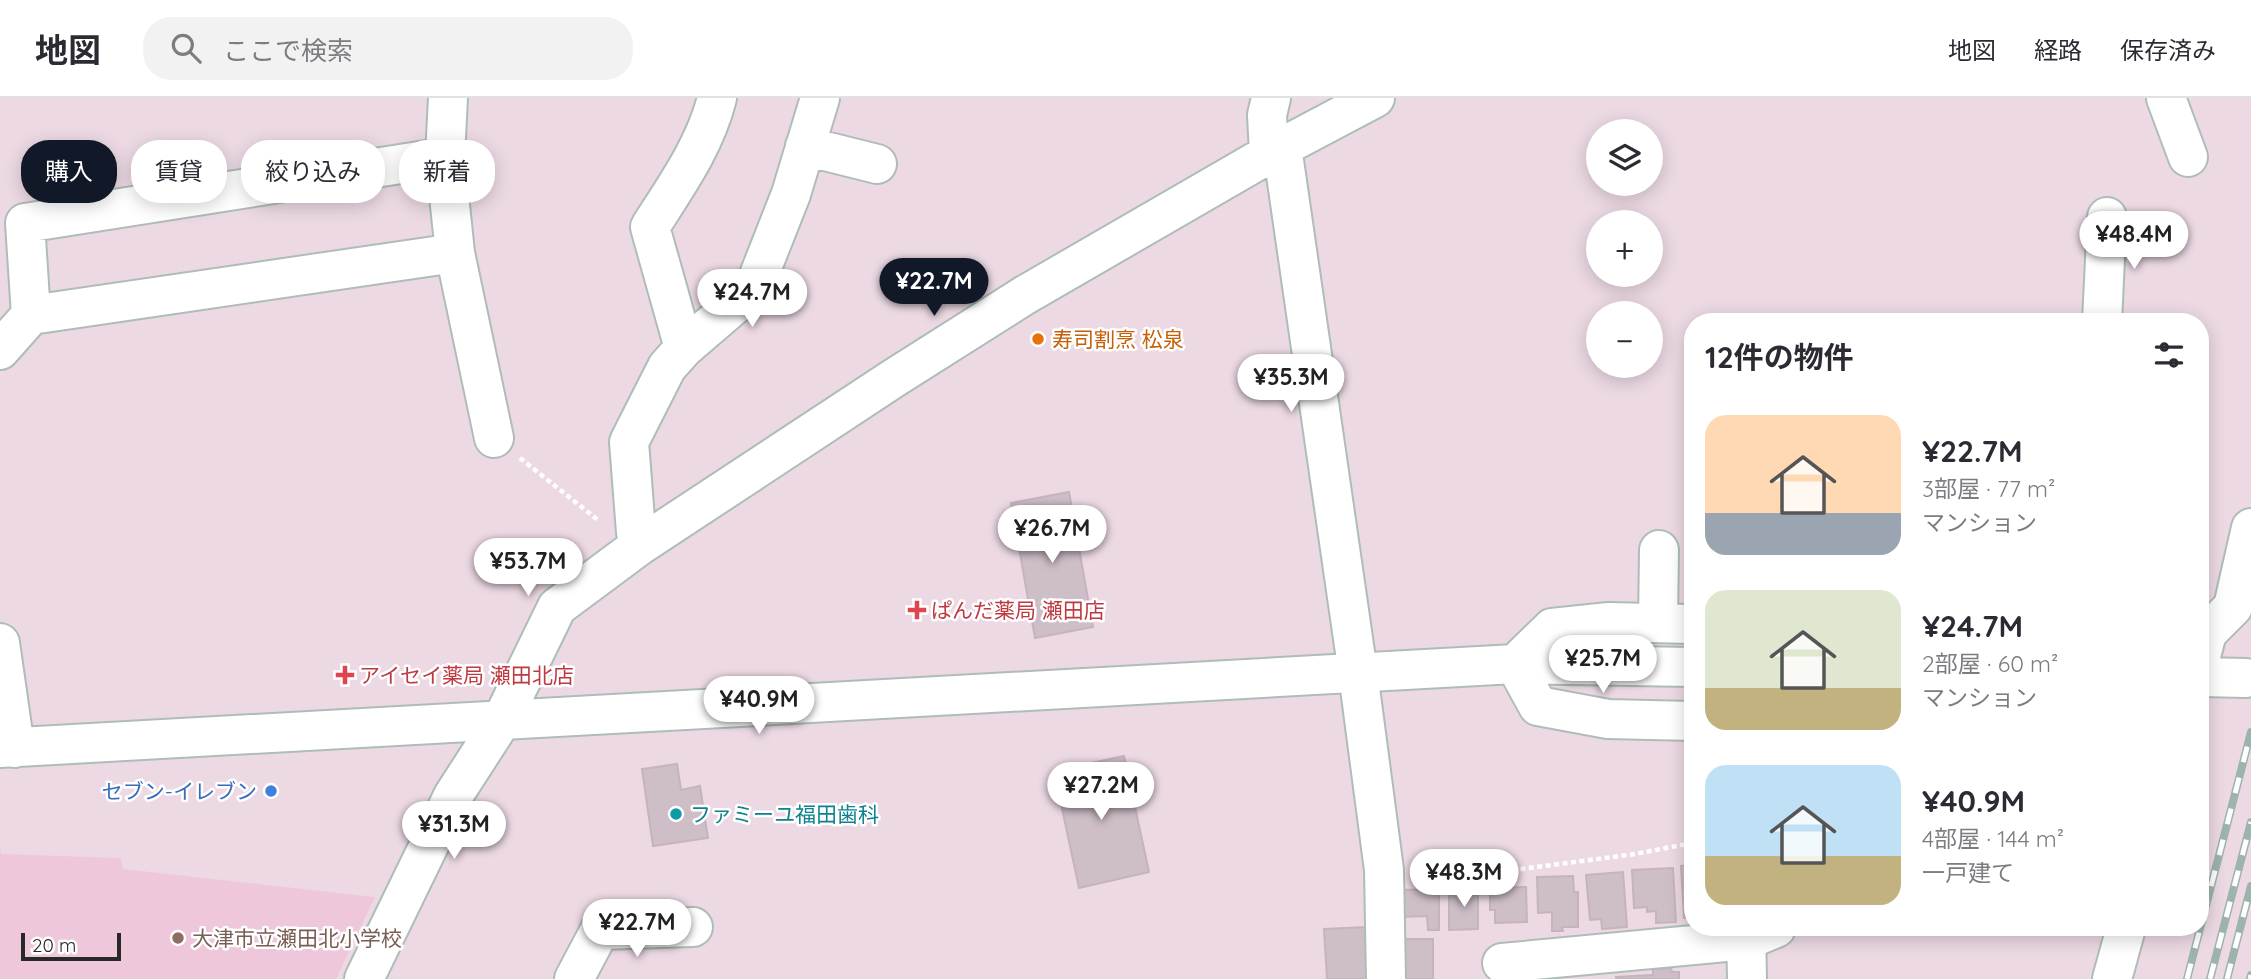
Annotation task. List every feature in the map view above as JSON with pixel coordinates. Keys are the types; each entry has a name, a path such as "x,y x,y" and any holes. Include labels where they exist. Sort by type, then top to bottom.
{"street":[{"path":"446,140 448,98"},
{"path":"684,348 650,227 690,166 712,118 717,98"},
{"path":"638,539 629,442 667,367 684,348 754,288 791,194 820,98"},
{"path":"1271,98 1268,116 1276,150 1358,673 1384,870 1387,979"},
{"path":"364,979 453,796 502,720 557,607 638,539 1014,302 1276,150 1375,98"},
{"path":"2165,98 2188,157"},
{"path":"805,146 877,164"},
{"path":"31,315 25,223 399,164"},
{"path":"450,203 455,253 494,438"},
{"path":"2102,313 2107,216"},
{"path":"0,350 31,315 455,253"},
{"path":"2209,634 2233,607 2251,528"},
{"path":"1516,664 1552,628 1609,622 1675,624 1659,550"},
{"path":"0,643 7,748 1516,664 1684,667"},
{"path":"1516,664 1538,706 1608,719 1684,721"},
{"path":"2209,677 2246,678"},
{"path":"574,979 600,930 693,927"},
{"path":"1502,963 1589,967 1737,936"},
{"path":"1747,979 1755,936"},
{"path":"2112,979 2124,936"}],"path":[{"path":"494,438 618,536 638,539"},
{"path":"1384,870 1469,876 1635,854 1684,845"}],"shaded area":[{"name":"大津市立瀬田北小学校","path":"0,845 1,854 121,858 123,869 375,897 336,979 0,979"}],"building":[{"path":"1069,492 1093,627 1035,638 1011,503"},
{"path":"1124,756 1149,872 1079,888 1054,771"},
{"name":"ファミーユ福田歯科","path":"677,764 681,790 700,786 708,838 653,846 642,769"},
{"path":"1681,866 1684,866 1684,918"},
{"path":"1673,868 1676,922 1656,923 1656,911 1647,912 1647,907 1634,908 1632,870"},
{"path":"1623,872 1627,927 1602,929 1601,919 1590,920 1586,875"},
{"path":"1573,876 1574,892 1578,892 1578,927 1562,927 1563,931 1552,931 1552,912 1538,913 1537,877"},
{"path":"1526,887 1527,922 1495,923 1495,910 1490,910 1490,888"},
{"path":"1478,888 1478,929 1449,930 1449,889"},
{"path":"1439,889 1439,930 1428,930 1427,916 1401,917 1401,890"},
{"path":"1367,927 1370,979 1327,979 1324,929"},
{"path":"1403,939 1433,939 1433,979 1403,979"},
{"path":"1671,968 1672,972 1679,972 1679,979 1616,979 1653,975 1653,969"}],"railway":[{"path":"2209,894 2251,732"},
{"path":"2210,979 2251,822"},
{"path":"2227,979 2251,886"},
{"path":"2187,979 2198,936"},
{"path":"2250,979 2251,975"}],"place":[{"name":"寿司割烹 松泉","path":"1038,339"},
{"name":"ぱんだ薬局 瀬田店","path":"917,610"},
{"name":"アイセイ薬局 瀬田北店","path":"345,675"},
{"name":"セブン-イレブン","path":"271,791"},
{"name":"ファミーユ福田歯科","path":"676,814"},
{"name":"大津市立瀬田北小学校","path":"178,938"}]}
